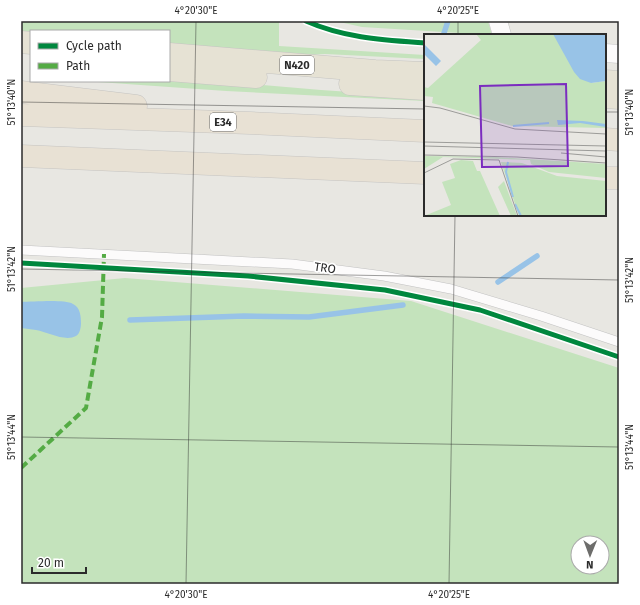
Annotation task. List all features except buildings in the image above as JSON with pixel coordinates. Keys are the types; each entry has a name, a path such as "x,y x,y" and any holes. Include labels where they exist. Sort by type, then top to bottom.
{"highway":[{"name":"N420","path":"170,54 375,71 424,73"},
{"name":"N420","path":"170,70 424,89"},
{"path":"606,81 619,82"},
{"path":"21,92 82,99 250,123"},
{"path":"606,98 619,98"},
{"name":"E34","path":"21,115 424,131"},
{"path":"606,139 619,140"},
{"path":"21,156 424,173"},
{"path":"606,178 619,178"}],"street":[{"path":"498,21 502,34"},
{"path":"606,53 619,54"}],"lane":[{"name":"TRO","path":"21,250 292,264 384,276 451,289 542,316 619,342"}],"green space":[{"path":"21,21 279,21 279,46 424,55 424,59 325,54 290,56 170,46 170,30 30,30 30,35 21,34"},
{"path":"335,21 488,21 492,34 476,34 362,27"},
{"path":"170,77 424,97 424,101 226,91 98,82 170,82"},
{"path":"125,278 411,301 619,368 619,584 21,584 21,288"}],"water":[{"path":"56,301 69,302 75,305 79,309 80,315 81,325 79,332 72,338 67,338 36,330 21,328 21,302"}],"waterway":[{"path":"444,33 448,21"},
{"path":"498,282 537,256"},
{"path":"130,320 244,316 309,317 403,305"}],"marked path":[{"path":"21,468 86,408 102,317 104,254"}],"cycle path":[{"path":"306,21 320,27 350,35 424,43"},
{"path":"21,263 248,276 385,290 480,310 619,357"}]}
